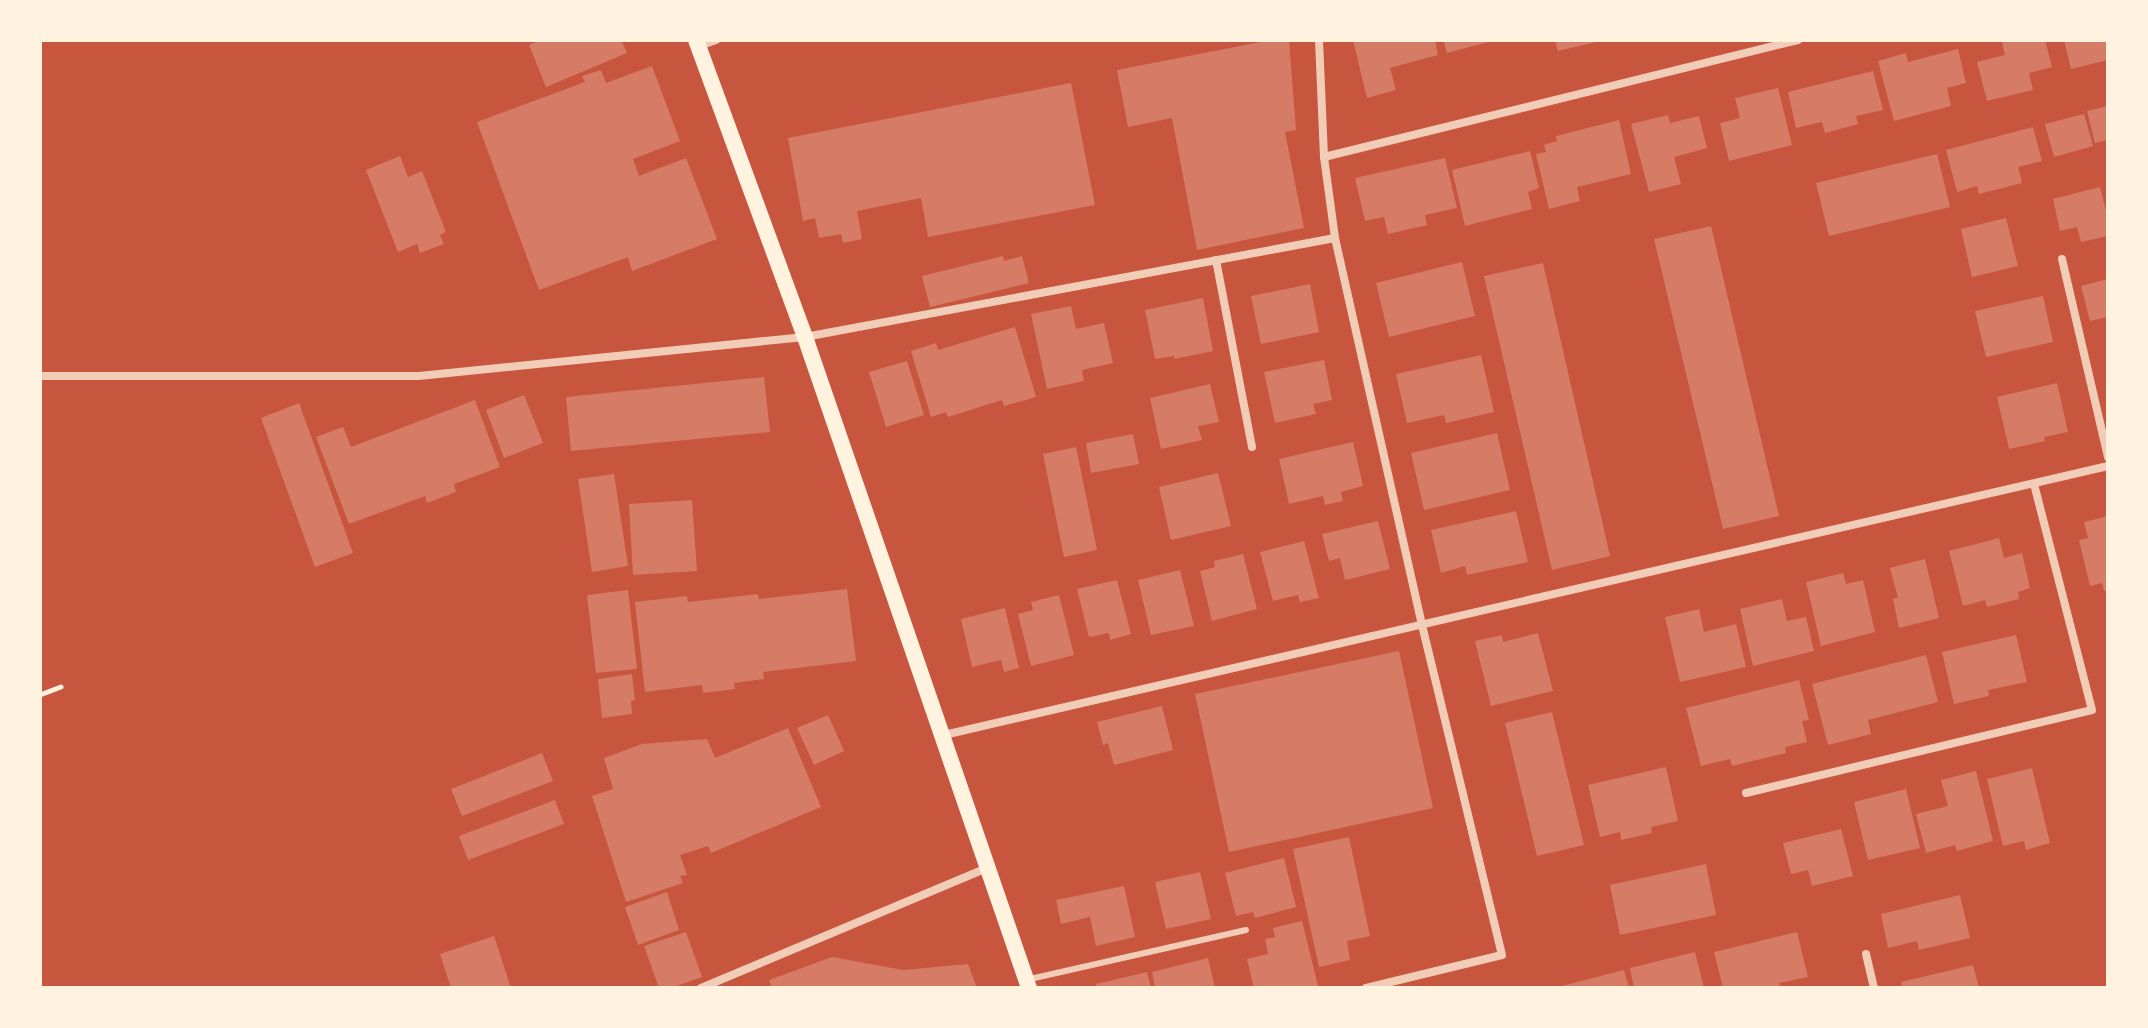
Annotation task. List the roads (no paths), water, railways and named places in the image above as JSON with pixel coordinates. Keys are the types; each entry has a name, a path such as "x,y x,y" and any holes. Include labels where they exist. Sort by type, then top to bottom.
{"main road":[{"path":"697,43 805,337 1028,984"}],"street":[{"path":"697,43 716,40"},
{"path":"1319,40 1324,157 1335,238 1422,625 1502,955 1366,988"},
{"path":"1324,157 1798,40"},
{"path":"40,376 419,376 805,337 1335,238"},
{"path":"2062,259 2108,457"},
{"path":"1216,260 1252,447"},
{"path":"944,735 2108,466"},
{"path":"1746,793 2092,710 2034,484"},
{"path":"701,988 987,868"},
{"path":"1866,954 1874,988"}],"lane":[{"path":"1028,984 1246,930"}]}
